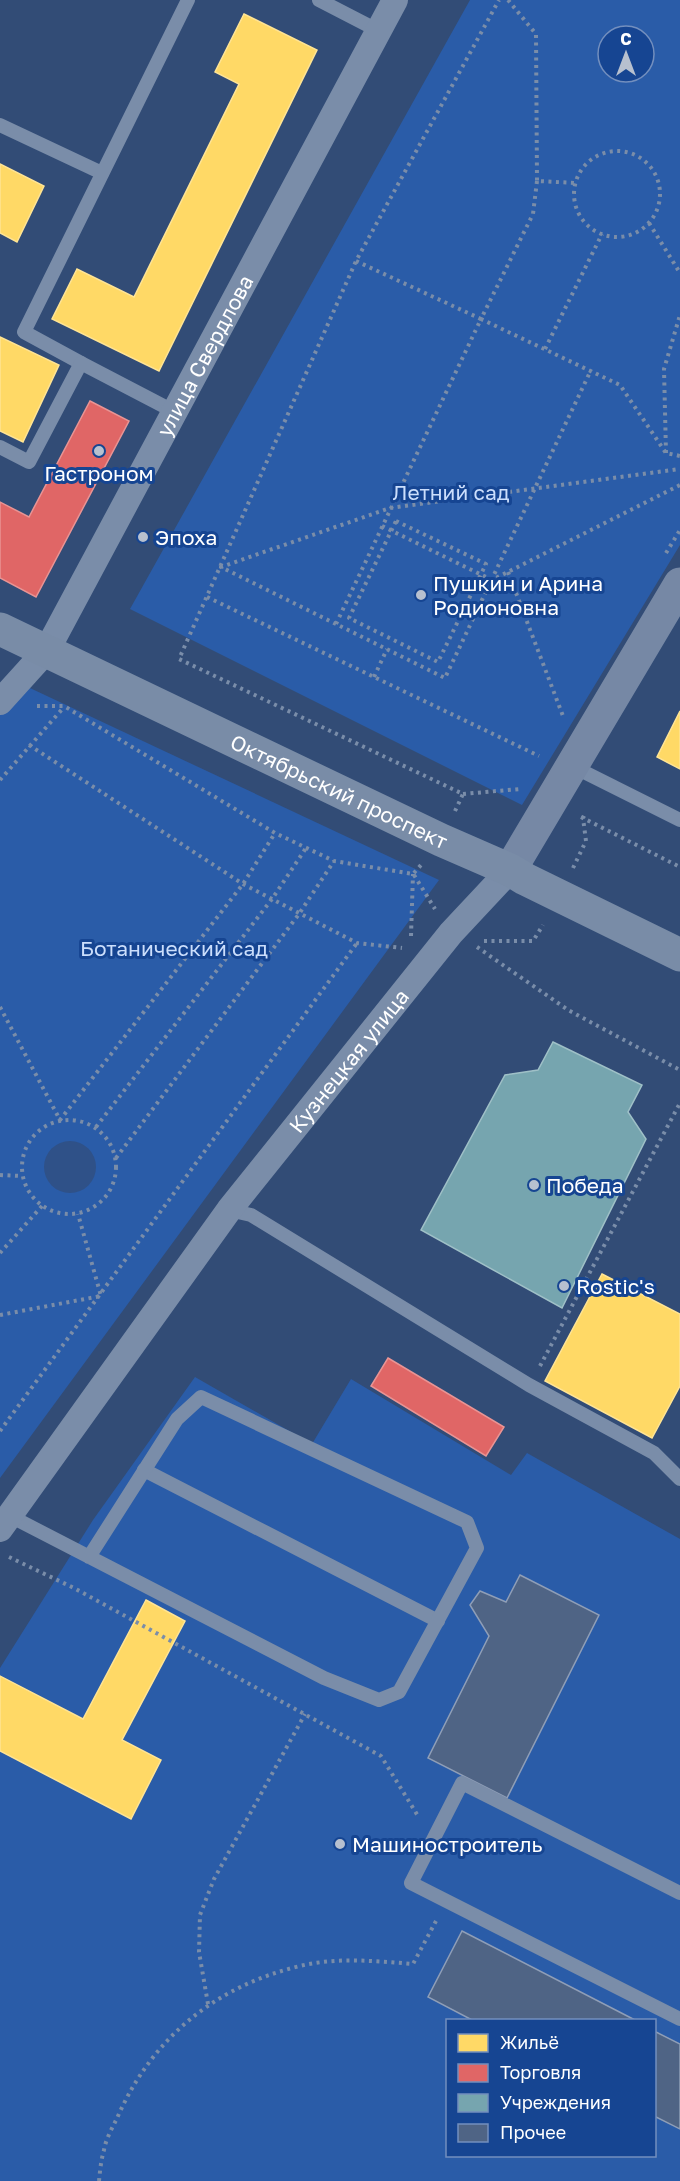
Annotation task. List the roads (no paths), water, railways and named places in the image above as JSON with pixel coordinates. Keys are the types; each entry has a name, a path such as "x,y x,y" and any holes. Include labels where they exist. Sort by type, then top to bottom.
{"main road":[{"name":"Октябрьский проспект","path":"0,629 441,840 510,870 680,955"}],"street":[{"name":"улица Свердлова","path":"0,702 47,650 396,0"},
{"name":"Кузнецкая улица","path":"5,1522 230,1210 450,933 510,870 680,584"}],"lane":[{"path":"174,412 24,332 188,0"},
{"path":"319,0 379,31"},
{"path":"0,125 102,173"},
{"path":"0,447 29,462 81,363"},
{"path":"572,766 680,820"},
{"path":"230,1210 251,1215 530,1385 654,1453 680,1479"},
{"path":"5,1522 89,1557 324,1678 379,1700 399,1692 477,1548 467,1522 201,1397 177,1419 89,1557"},
{"path":"144,1470 438,1621"},
{"path":"680,1893 462,1783 411,1883 680,2019"}],"place":[{"name":"Гастроном","path":"99,451"},
{"name":"Эпоха","path":"143,537"},
{"name":"Пушкин и Арина Родионовна","path":"421,595"},
{"name":"Победа","path":"534,1185"},
{"name":"Rostic's","path":"564,1286"},
{"name":"Машиностроитель","path":"340,1844"}],"park label":[{"name":"Летний сад","path":"451,492"},
{"name":"Ботанический сад","path":"174,948"}]}
